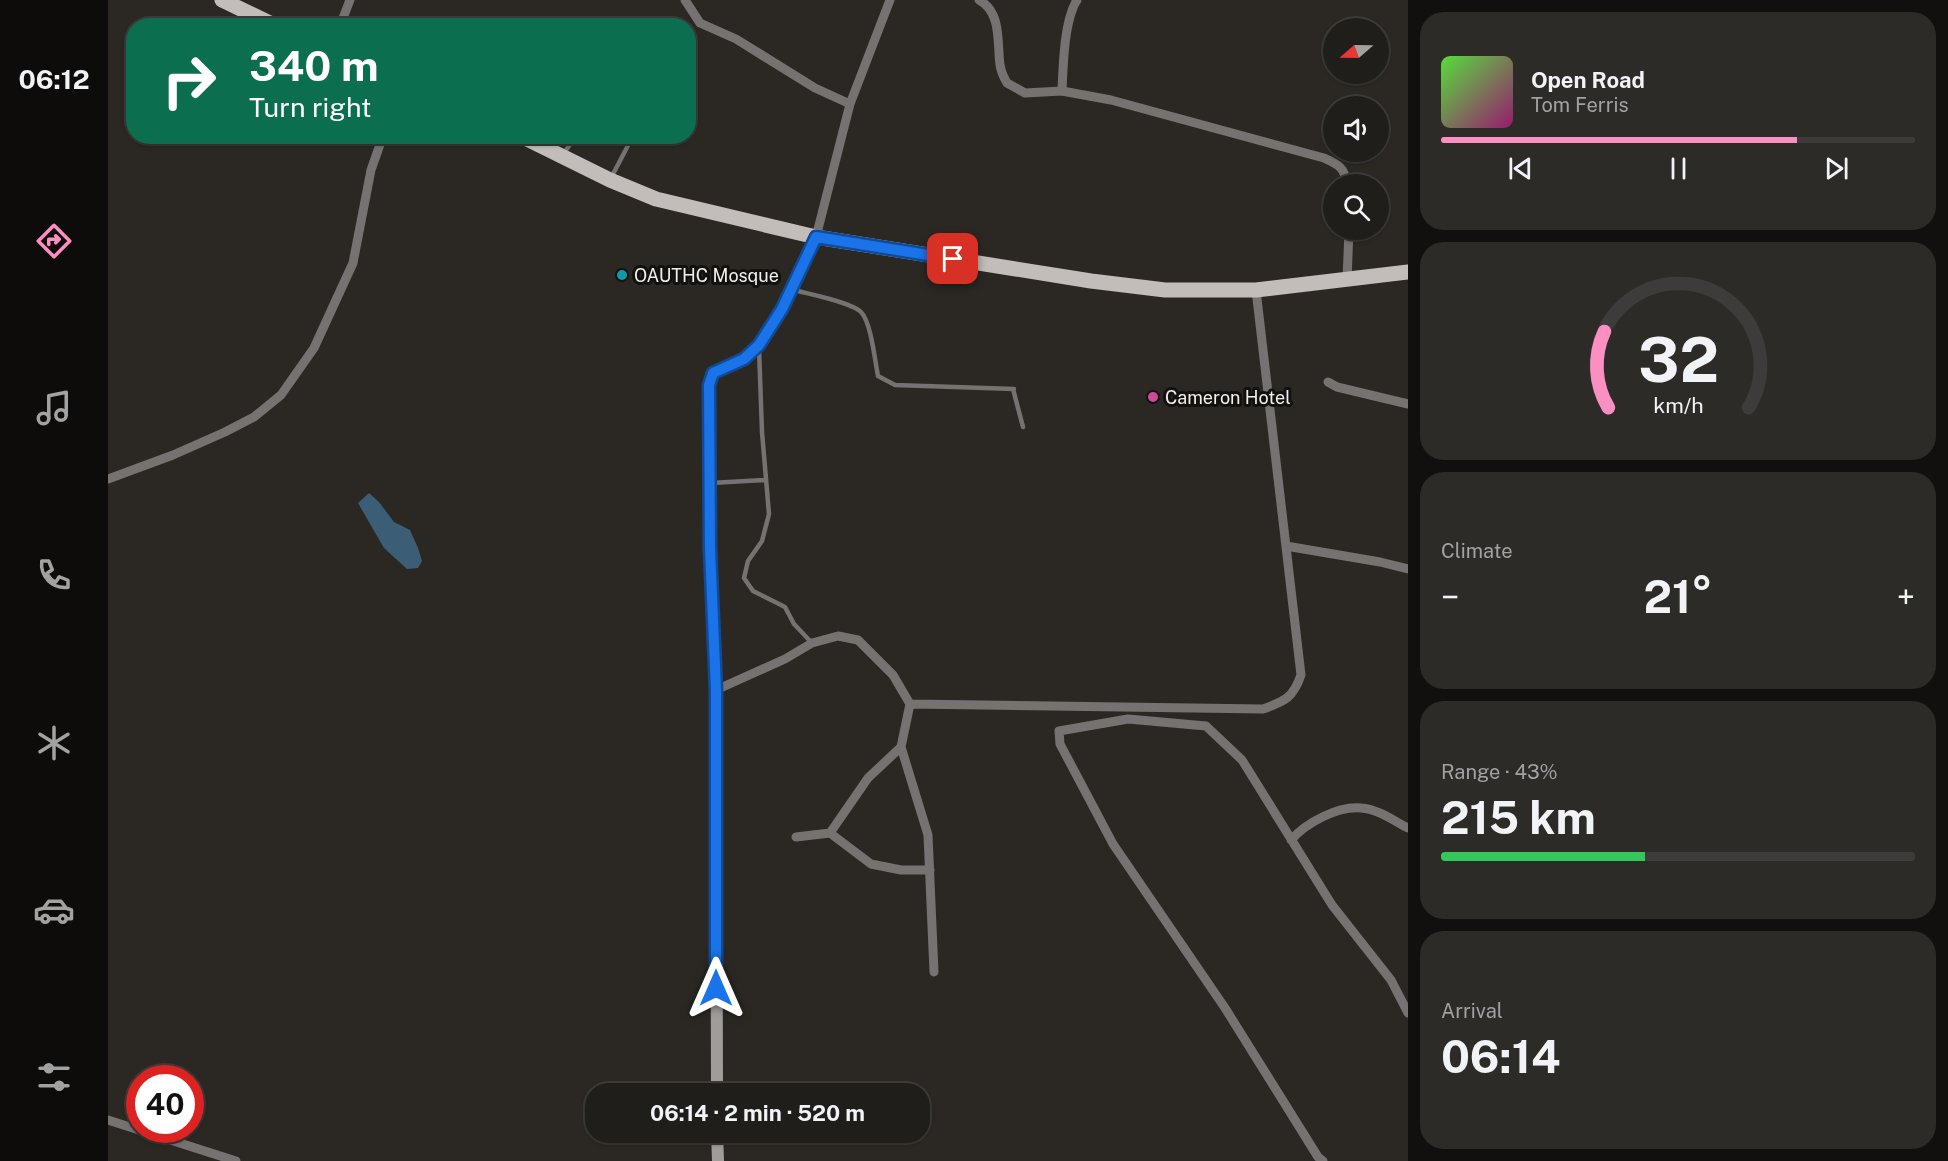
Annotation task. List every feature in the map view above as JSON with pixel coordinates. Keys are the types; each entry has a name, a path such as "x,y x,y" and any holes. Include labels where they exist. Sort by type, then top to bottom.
{"main road":[{"path":"222,0 259,18"},
{"path":"538,144 610,180 656,199 816,237 1091,281 1154,288 1256,290 1408,272"}],"street":[{"path":"343,18 350,0"},
{"path":"685,0 700,23 736,39 815,88 850,104"},
{"path":"717,1083 716,690 709,483 709,385 711,377 718,369 744,359 759,345 782,309 816,237 850,104 890,0"},
{"path":"979,0 986,4 998,29 1000,67 1007,83 1025,93 1062,91 1111,100 1324,158 1341,166 1346,174"},
{"path":"1062,91 1066,44 1077,0"},
{"path":"108,479 173,455 225,432 254,417 281,395 314,348 353,263 371,170 380,144"},
{"path":"1347,280 1349,240"},
{"path":"910,704 1263,709 1284,702 1296,690 1301,675 1256,290"},
{"path":"1328,382 1337,387 1408,404"},
{"path":"1286,546 1408,569"},
{"path":"716,690 784,660 812,643 838,636 858,640 893,675 910,704 902,747 928,835 934,972"},
{"path":"1323,1161 1318,1157 1225,1008 1113,844 1060,744 1059,731 1128,719 1206,726 1242,760 1332,905 1391,980 1408,1013"},
{"path":"830,833 868,778 902,747"},
{"path":"1291,840 1299,831 1326,814 1360,808 1377,812 1408,828"},
{"path":"796,837 830,833 871,864 901,870 930,870"},
{"path":"108,1120 236,1161"},
{"path":"717,1143 718,1161"}],"lane":[{"path":"562,155 570,144"},
{"path":"610,180 629,144"},
{"path":"791,289 850,306 862,313 871,336 878,376 895,386 1013,389 1023,427"},
{"path":"759,345 768,514 762,541 748,561 744,578 753,591 785,607 794,624 812,643"},
{"path":"709,483 766,480"}],"water":[{"path":"369,493 394,522 410,530 422,561 418,568 407,569 384,548 358,503"}],"place":[{"name":"OAUTHC Mosque","path":"622,275"},
{"name":"Cameron Hotel","path":"1153,397"}],"route":[{"path":"716,988 716,690 709,470 709,385 711,377 718,369 744,359 759,345 782,309 816,237 953,259"}]}
